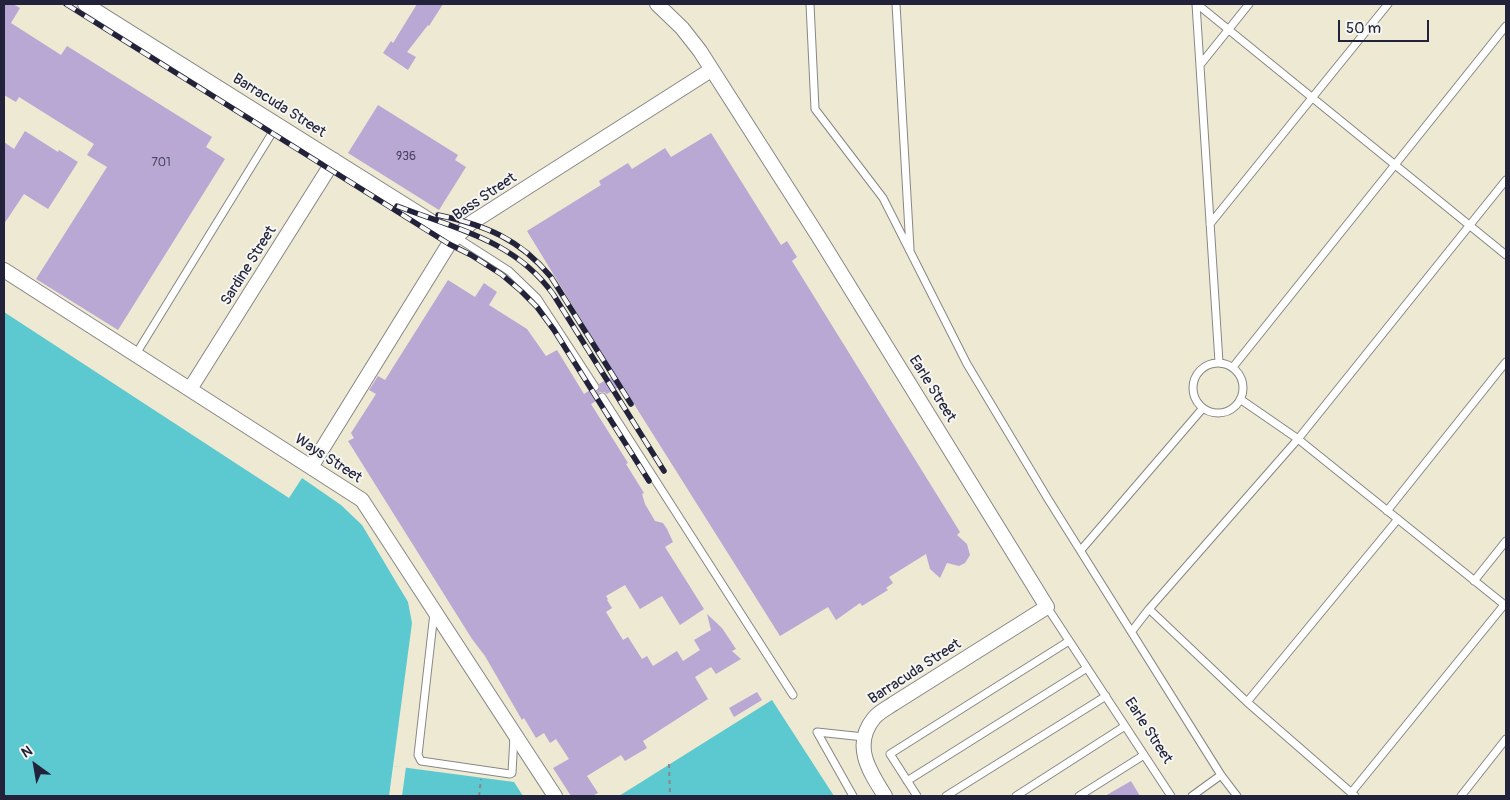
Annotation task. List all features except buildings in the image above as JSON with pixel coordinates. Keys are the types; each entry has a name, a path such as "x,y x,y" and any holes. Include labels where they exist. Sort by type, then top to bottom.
{"street":[{"name":"Barracuda Street","path":"85,4 456,238"},
{"name":"Earle Street","path":"657,4 682,28 711,70 825,247 1047,607"},
{"name":"Bass Street","path":"311,467 449,244 471,223 711,70"},
{"name":"Sardine Street","path":"190,389 334,160"},
{"name":"Ways Street","path":"4,270 362,500 555,796"},
{"name":"Barracuda Street","path":"864,737 875,716 1047,607"},
{"path":"864,737 863,746 866,761 885,796"}],"lane":[{"path":"810,4 815,109 883,198 967,364 1048,499 1221,775 1237,796"},
{"path":"896,4 910,252"},
{"path":"1197,4 1506,255"},
{"path":"1197,4 1219,362"},
{"path":"1200,65 1249,4"},
{"path":"1210,224 1388,4"},
{"path":"1233,367 1506,26"},
{"path":"136,354 277,125"},
{"path":"1132,631 1149,609 1298,439 1506,180"},
{"path":"456,238 509,271 537,298 595,387"},
{"path":"1219,362 1233,367 1238,372 1243,385 1240,399 1230,410 1224,412 1216,413 1203,408 1194,397 1192,390 1195,376 1205,366 1219,362"},
{"path":"1387,511 1506,362"},
{"path":"602,397 793,695"},
{"path":"1149,609 1247,702 1353,794 1505,606 1298,439 1240,399"},
{"path":"1081,550 1203,408"},
{"path":"1247,702 1398,519"},
{"path":"1474,581 1506,541"},
{"name":"Earle Street","path":"1047,607 1171,796"},
{"path":"434,610 418,755 421,761 510,774 512,773 514,733"},
{"path":"916,796 890,754 1070,641"},
{"path":"907,781 1087,668"},
{"path":"946,796 1106,696"},
{"path":"1019,795 1126,726"},
{"path":"854,796 817,732 864,737"},
{"path":"1461,796 1506,739"},
{"path":"1078,796 1144,755"},
{"path":"1192,796 1221,775"}],"path":[{"path":"669,764 670,796"},
{"path":"480,796 481,778"}],"water":[{"path":"4,312 289,498 302,478 341,505 362,525 408,602 412,623 393,766 514,782 523,796 4,796"},
{"path":"772,700 834,796 619,796"}],"pier":[{"path":"393,766 406,767 402,796 389,796"}],"railway":[{"path":"66,4 449,244 501,274 537,307 554,330 649,481"},
{"path":"397,206 482,238 502,248 538,276 553,294 664,471"},
{"path":"438,215 501,235 514,243 539,264 551,277 631,404"}]}
